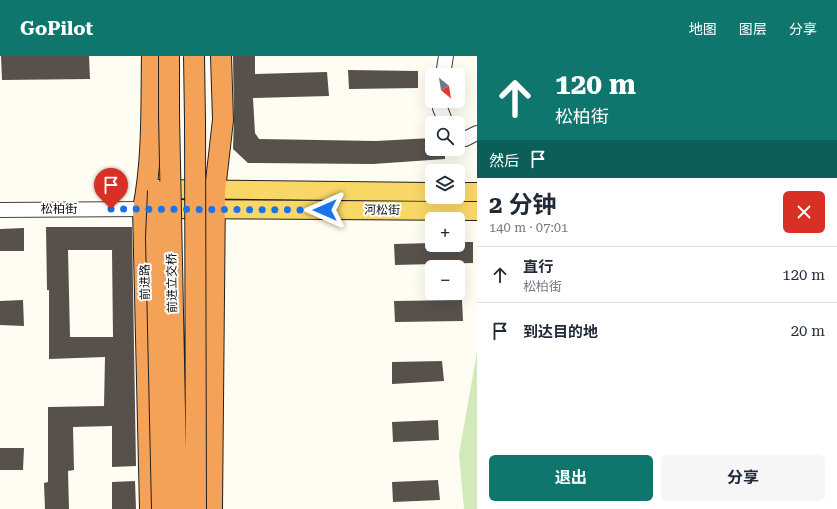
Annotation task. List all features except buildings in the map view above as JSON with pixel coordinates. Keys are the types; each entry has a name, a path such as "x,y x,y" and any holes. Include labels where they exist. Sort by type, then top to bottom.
{"highway":[{"name":"前进路","path":"150,509 143,209 147,188 151,119 152,56"},
{"name":"前进立交桥","path":"169,56 168,116 177,509"},
{"name":"前进立交桥","path":"194,56 196,509"},
{"path":"210,56 215,199 212,509"},
{"path":"215,199 223,120 221,56"},
{"path":"162,509 156,238 159,163 168,116"}],"main road":[{"name":"河松街","path":"147,188 215,199 477,211"},
{"name":"河松街","path":"143,209 215,199 425,192"},
{"path":"465,192 477,192"}],"street":[{"path":"444,68 446,56"},
{"path":"465,139 477,133"},
{"name":"松柏街","path":"0,210 143,209"}],"green space":[{"path":"477,352 477,509 464,509 459,454"}],"route":[{"path":"111,209 215,208 325,210"}]}
